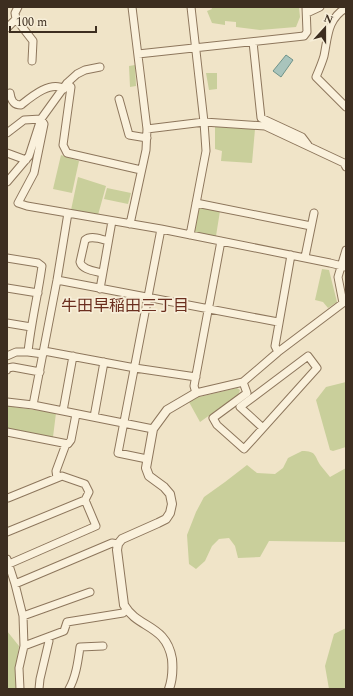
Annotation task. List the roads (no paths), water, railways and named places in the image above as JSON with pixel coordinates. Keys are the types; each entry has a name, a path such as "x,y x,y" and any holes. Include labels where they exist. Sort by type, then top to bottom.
{"street":[{"path":"18,7 15,13 16,19 32,41 32,61"},
{"path":"130,224 146,150 147,138 132,7"},
{"path":"190,235 206,151 197,48 191,7"},
{"path":"138,54 304,36 307,32 307,10 320,7"},
{"path":"346,8 332,20 327,34 324,56 316,77 346,107"},
{"path":"7,28 16,19"},
{"path":"253,42 261,118 302,137 310,147"},
{"path":"7,182 29,156 41,119 65,86 77,74 100,66"},
{"path":"10,93 11,101 17,105 21,105 32,96 52,86 57,85 71,87 63,145 67,153 141,170"},
{"path":"120,99 129,135 147,138"},
{"path":"7,133 24,120 41,119"},
{"path":"41,119 44,124 34,173 18,203 27,206 305,257 330,262 344,267"},
{"path":"147,129 204,122 265,126 344,163 346,167"},
{"path":"7,153 26,160"},
{"path":"196,203 311,226"},
{"path":"33,405 68,213"},
{"path":"305,257 314,213"},
{"path":"100,289 112,221"},
{"path":"147,459 118,453 162,230"},
{"path":"102,273 83,268 80,262 85,240 87,238 90,237 108,241"},
{"path":"196,393 194,386 221,241"},
{"path":"169,689 173,676 170,648 166,640 126,610 122,599 117,550 118,544 122,539 166,519 170,513 172,504 170,494 164,487 149,476 146,468 153,428 167,410 196,393 243,382 278,352 343,303 338,277 344,267 346,250"},
{"path":"278,352 275,346 290,255"},
{"path":"7,258 38,263 42,266 38,293 30,327 28,352"},
{"path":"57,280 278,322"},
{"path":"7,288 38,293"},
{"path":"7,323 30,327"},
{"path":"7,356 16,352 43,352 196,377"},
{"path":"63,411 73,356"},
{"path":"243,382 247,393 213,418 217,425 244,449 263,428 317,368 308,356 240,407 263,428"},
{"path":"94,417 104,362"},
{"path":"7,370 8,368 13,367 40,372"},
{"path":"7,402 33,405 153,428"},
{"path":"57,478 56,471 66,444 68,444 71,440 76,414"},
{"path":"7,432 66,444"},
{"path":"7,499 62,476 85,484 89,492 85,500 7,532"},
{"path":"20,689 19,668 24,646 23,616 16,584 8,561 96,526 85,500"},
{"path":"16,584 112,543 118,544"},
{"path":"23,616 90,592"},
{"path":"24,646 64,631 67,622 123,613 126,610"},
{"path":"39,689 49,641 48,638"},
{"path":"69,689 74,678 80,647 103,646"}],"water":[{"path":"286,55 293,60 281,77 273,71"}],"district":[{"name":"牛田早稲田三丁目","path":"125,305"}]}
